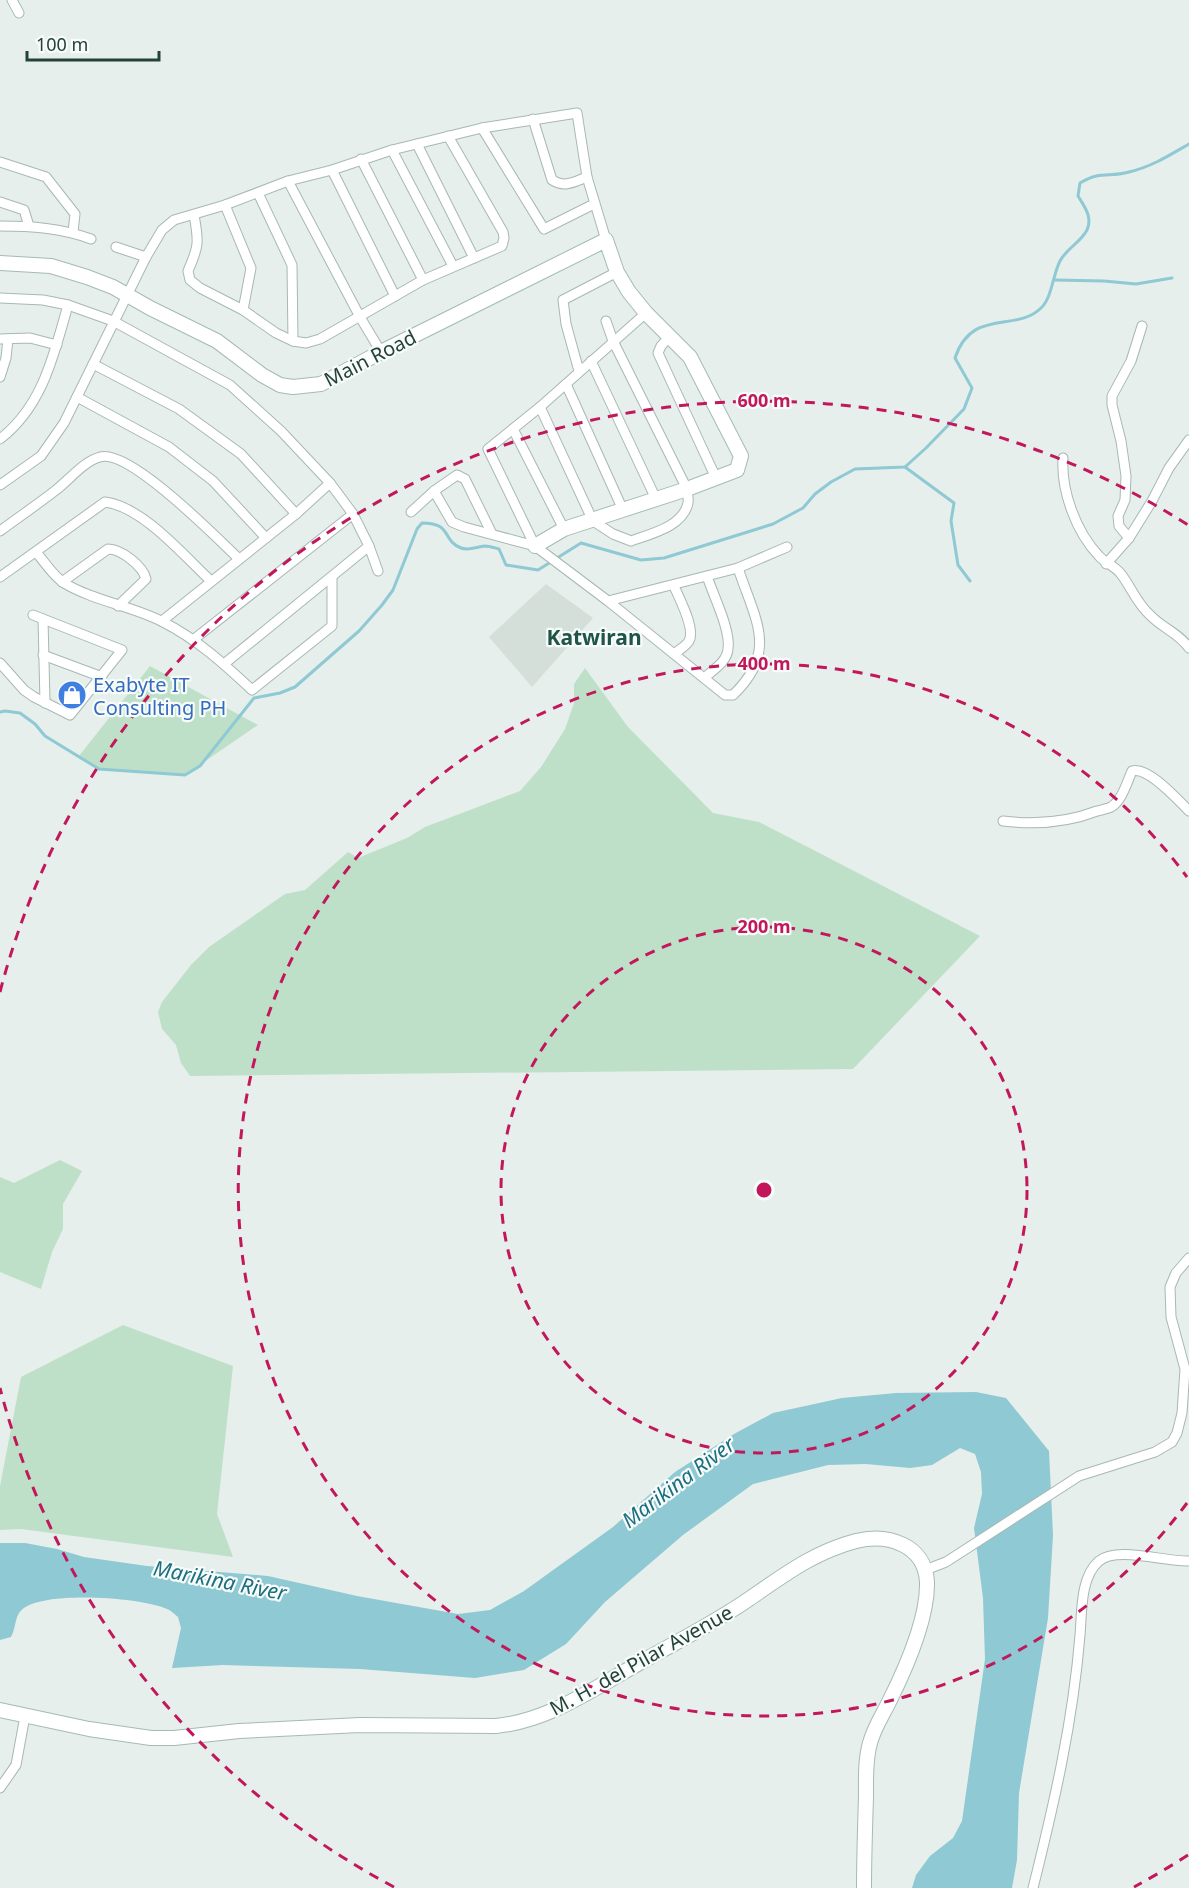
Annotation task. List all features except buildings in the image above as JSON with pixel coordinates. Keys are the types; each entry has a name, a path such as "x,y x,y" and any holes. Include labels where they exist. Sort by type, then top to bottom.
{"street":[{"path":"12,0 19,13"},
{"path":"0,484 41,456 64,423 146,258 162,230 174,219 194,215 288,181 332,170 392,150 482,128 577,113 587,177 617,273 628,292 646,313 690,357 741,456 741,464 737,470 687,489 564,529 535,546"},
{"path":"533,119 552,180 566,185 587,177"},
{"path":"482,128 544,229 594,204"},
{"path":"194,215 198,239 197,251 188,271 190,280 200,288 243,309 276,333 293,341 306,343 320,339 423,280 502,246 503,232 448,136"},
{"path":"417,144 474,258"},
{"path":"392,150 453,266"},
{"path":"362,159 423,280"},
{"path":"0,162 46,177 75,214 73,232"},
{"path":"332,170 395,296"},
{"path":"288,181 381,352"},
{"path":"258,193 292,266 293,341"},
{"path":"0,202 24,210 29,226"},
{"path":"225,205 251,268 243,309"},
{"path":"0,226 29,226 73,232 91,238"},
{"name":"Main Road","path":"0,263 51,266 87,277 128,295 160,314 217,341 262,375 280,385 293,387 321,384 606,240"},
{"path":"116,247 146,258"},
{"path":"579,371 566,324 563,300 617,273"},
{"path":"0,298 43,300 68,305 113,321 230,385 281,431 330,483 353,514 378,571"},
{"path":"0,439 23,417 37,397 48,373 68,305"},
{"path":"535,546 488,449 540,407 646,313"},
{"path":"540,407 593,521 613,534 631,541 673,525 681,516 688,504 687,489 613,341 606,321"},
{"path":"1129,538 1119,526 1118,516 1125,500 1126,476 1112,396 1131,361 1142,326"},
{"path":"670,336 658,353 716,478"},
{"path":"0,377 6,358 4,339 30,338 57,345"},
{"path":"591,361 656,499"},
{"path":"93,364 179,409 241,454 296,514"},
{"path":"566,384 623,510"},
{"path":"77,398 169,447 213,481 266,538"},
{"path":"513,429 564,529"},
{"path":"1106,564 1129,538 1169,468 1189,440"},
{"path":"0,531 95,459 104,455 119,460 153,481 183,505 239,559"},
{"path":"1063,458 1063,477 1069,501 1084,535 1106,564 1122,575 1142,608 1179,636 1189,648"},
{"path":"411,512 434,491 457,475 465,479 492,534"},
{"path":"162,621 296,514 330,483"},
{"path":"434,491 452,522 535,546 725,695 733,695 749,681 758,660 761,642 738,568"},
{"path":"0,577 105,502 117,504 148,523 211,581"},
{"path":"192,640 353,514"},
{"path":"224,664 333,578 369,546"},
{"path":"608,601 738,568 787,547"},
{"path":"62,582 108,549 116,549 144,572 146,579 118,606"},
{"path":"36,552 62,582 118,606 162,621 224,664 252,690 332,626 333,578"},
{"path":"704,678 723,661 728,649 726,630 706,576"},
{"path":"674,586 691,634 689,641 674,654"},
{"path":"0,663 24,690 70,715 122,650 33,615"},
{"path":"43,619 45,703"},
{"path":"43,655 102,677"},
{"path":"1004,821 1047,824 1111,807 1119,799 1132,771 1136,769 1164,786 1189,811"},
{"path":"864,1888 867,1755 876,1727 909,1659 926,1595 926,1570 953,1557 1065,1484 1093,1471 1165,1448 1172,1442 1182,1413 1185,1369 1171,1317 1170,1287 1176,1273 1189,1258"},
{"name":"M. H. del Pilar Avenue","path":"0,1710 120,1735 151,1738 313,1727 514,1724 542,1716 569,1702 710,1623 805,1561 854,1541 869,1538 888,1539 902,1543 913,1550 926,1570"},
{"path":"1033,1888 1067,1740 1074,1699 1083,1600 1088,1579 1094,1567 1101,1560 1126,1554 1170,1561 1189,1561"},
{"path":"0,1788 16,1765 25,1716"}],"shaded area":[{"path":"546,584 593,618 532,687 489,637"}],"green space":[{"path":"150,666 258,725 185,775 99,769 79,756"},
{"path":"585,668 628,727 713,813 759,822 980,936 853,1069 190,1076 181,1063 176,1045 162,1029 158,1012 162,1002 191,965 209,947 285,894 305,890 348,852 358,858 407,838 425,827 520,791 541,767 565,729 574,703 574,684"},
{"path":"60,1160 82,1171 63,1204 63,1229 52,1252 41,1289 0,1272 0,1177 14,1183"},
{"path":"123,1325 233,1366 217,1514 233,1557 21,1529 0,1530 0,1486 21,1377"}],"water":[{"name":"Marikina River","path":"976,1392 1006,1398 1049,1451 1053,1535 1048,1618 1019,1793 1017,1860 1012,1888 912,1888 916,1875 930,1856 953,1838 962,1821 985,1659 983,1598 974,1528 982,1494 981,1472 975,1454 960,1448 932,1465 910,1468 866,1464 828,1465 753,1484 683,1535 605,1602 566,1644 524,1670 475,1678 360,1669 223,1665 172,1668 181,1628 178,1617 154,1605 116,1599 52,1599 36,1603 21,1611 11,1637 0,1640 0,1543 25,1543 84,1557 147,1566 268,1576 357,1596 458,1614 490,1610 524,1591 613,1527 675,1472 734,1434 773,1413 842,1398 896,1393"}],"waterway":[{"path":"0,712 20,713 35,724 45,736 99,769 185,775 200,766 254,698 280,693 295,687 359,631 393,590 417,529 422,523 443,529 451,541 461,548 485,546 499,549 506,565 538,570 581,543 641,560 664,558 773,524 803,508 815,494 855,469 905,467 964,409 972,388 955,358 963,342 972,332 983,326 1031,315 1045,304 1060,261 1081,238 1089,225 1087,212 1078,196 1080,183 1100,175 1122,174 1137,170 1189,144"},
{"path":"1055,280 1136,284 1172,278"},
{"path":"905,467 954,503 951,521 958,565 970,581"}],"place":[{"name":"Exabyte IT Consulting PH","path":"72,695"}],"district":[{"name":"Katwiran","path":"594,637"}]}
